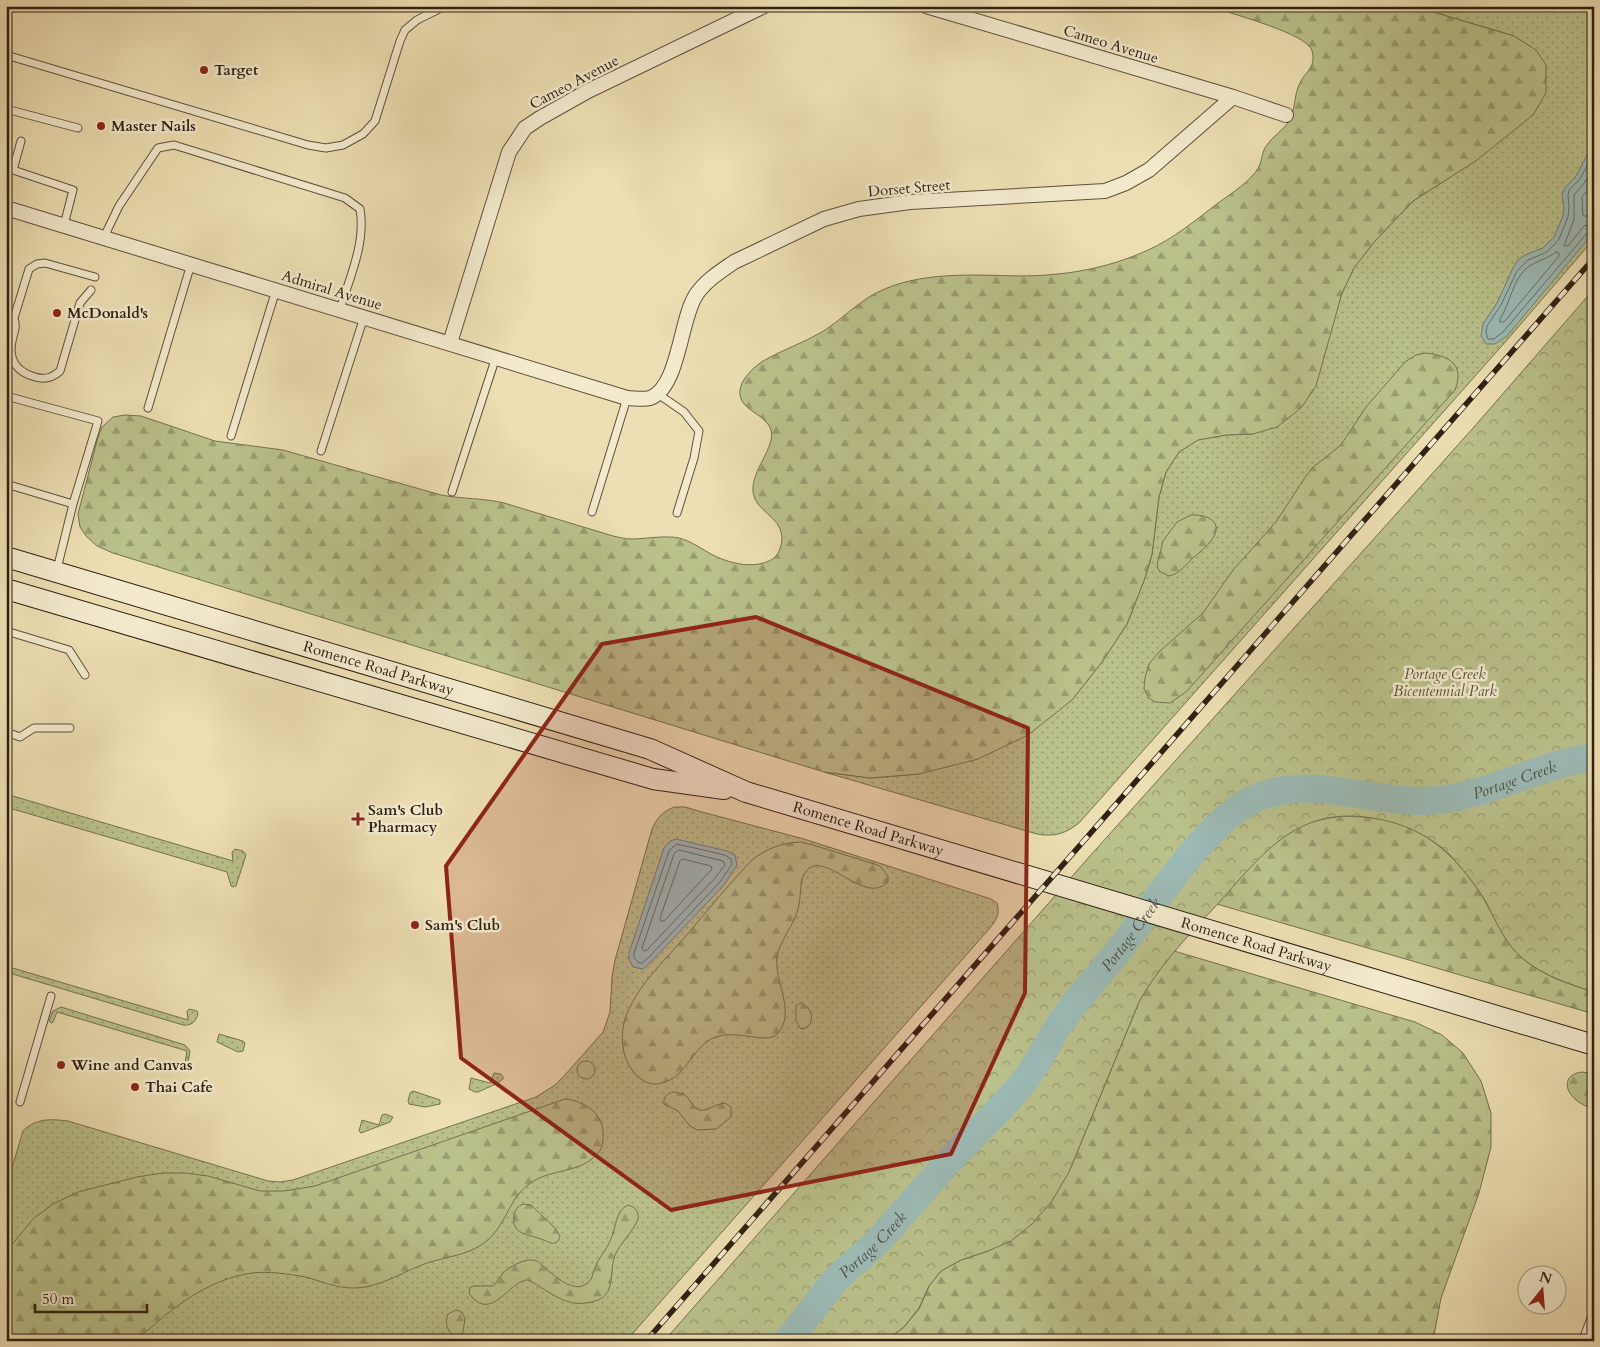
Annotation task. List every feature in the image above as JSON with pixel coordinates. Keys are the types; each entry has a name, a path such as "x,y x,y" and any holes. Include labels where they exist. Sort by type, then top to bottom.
{"street":[{"name":"Cameo Avenue","path":"450,343 509,152 525,128 588,91 764,6"},
{"name":"Cameo Avenue","path":"926,6 1233,97 1286,115"},
{"name":"Dorset Street","path":"654,396 664,387 670,376 690,306 696,294 734,262 824,220 859,209 910,202 1105,191 1126,183 1150,170 1233,97"},
{"name":"Admiral Avenue","path":"6,208 627,398 654,396"},
{"name":"Romence Road Parkway","path":"6,557 650,749 746,792 1594,1045"},
{"name":"Romence Road Parkway","path":"6,589 652,779 746,792"},
{"path":"279,669 287,641"},
{"path":"1586,1341 1594,1320"}],"lane":[{"path":"6,55 308,145 326,148 343,145 363,134 375,121 405,30 417,20 446,6"},
{"path":"6,109 78,128"},
{"path":"21,141 13,170 73,190 64,225"},
{"path":"104,238 119,206 158,148 174,145 184,148 345,198 360,209 362,221 358,248 340,309"},
{"path":"91,290 80,303 60,371 54,376 47,378 24,374 17,367 11,350 16,326 14,318 29,269 37,264 45,263 95,278"},
{"path":"148,408 191,264"},
{"path":"231,436 276,290"},
{"path":"321,451 364,317"},
{"path":"452,492 496,357"},
{"path":"6,396 98,421 73,504 56,572"},
{"path":"654,396 684,412 699,431 694,458 677,513"},
{"path":"592,512 627,398"},
{"path":"6,484 73,504"},
{"path":"6,631 69,650 86,676"},
{"path":"6,732 20,736 34,728 70,728"},
{"path":"20,1102 51,996"}],"highlighted area":[{"path":"756,617 1028,728 1025,993 951,1154 671,1210 461,1058 446,866 602,644"}],"green space":[{"path":"1208,6 1413,6 1514,36 1536,50 1546,65 1546,93 1533,115 1477,160 1413,201 1374,242 1354,268 1342,293 1316,386 1301,408 1277,427 1253,434 1226,435 1198,440 1179,452 1166,472 1159,497 1152,554 1127,624 1102,662 1072,700 1028,735 978,759 919,774 870,778 824,772 113,553 97,546 86,536 80,527 78,514 102,427 113,417 125,415 141,416 215,441 283,450 441,495 504,503 613,536 631,539 673,537 691,543 718,557 740,564 755,565 769,561 779,551 782,536 777,523 755,499 753,484 770,444 771,430 762,418 745,405 741,399 740,392 742,383 757,365 822,332 876,293 910,281 964,275 1052,275 1101,267 1132,257 1157,246 1175,235 1251,178 1259,167 1265,147 1291,119 1296,93 1313,61 1312,51 1302,40 1291,34"},
{"path":"1413,6 1594,6 1594,239 1507,340 1074,827 1059,834 1037,834 824,772 871,778 919,774 1072,700 1102,662 1127,624 1145,578 1152,555 1159,497 1166,472 1179,452 1197,440 1226,435 1253,434 1333,322 1342,293 1354,268 1374,242 1413,201 1477,160 1514,36"},
{"name":"Portage Creek Bicentennial Park","path":"1594,289 1594,992 1543,972 1517,953 1503,935 1486,902 1469,877 1449,854 1427,837 1410,828 1392,822 1353,816 1328,818 1305,825 1285,836 1250,868 1183,941 1155,976 1139,1002 1069,1172 1052,1201 1032,1224 1011,1241 961,1260 941,1271 929,1286 919,1308 904,1327 885,1341 664,1341 1090,856 1474,427"},
{"path":"1426,353 1442,356 1453,363 1458,374 1455,390 1186,692 1170,703 1155,702 1149,698 1144,689 1149,664 1159,652 1203,613 1233,570 1276,522 1312,468 1341,445 1366,407 1405,362 1416,355"},
{"path":"1191,515 1207,517 1215,523 1216,532 1204,549 1179,571 1169,576 1159,571 1157,565 1163,541 1177,522"},
{"path":"6,794 233,861 232,852 235,849 243,851 246,855 236,886 231,886 227,872 6,807"},
{"path":"674,807 685,807 804,839 991,899 997,903 998,913 990,928 626,1341 6,1341 6,1188 23,1131 28,1127 44,1120 68,1121 268,1181 280,1182 293,1180 536,1097 555,1085 603,1032 610,1012 615,960 652,829 660,816"},
{"path":"1342,816 1389,820 1409,827 1435,843 1458,864 1477,888 1503,934 1517,953 1543,972 1594,992 1594,1014 1217,904 1254,862 1286,834 1309,823"},
{"path":"801,842 880,866 888,876 888,882 878,888 868,888 826,867 816,866 808,869 801,882 796,915 781,944 777,957 785,1017 783,1026 777,1034 764,1038 736,1035 717,1037 701,1047 680,1073 666,1082 650,1083 640,1078 629,1065 623,1046 625,1019 636,996 659,965 752,860 775,847"},
{"path":"1174,951 1415,1022 1442,1035 1463,1053 1481,1081 1491,1113 1491,1147 1479,1193 1441,1298 1433,1341 885,1341 904,1327 919,1309 929,1286 941,1271 961,1260 988,1251 1069,1172 1139,1002 1150,982"},
{"path":"6,966 188,1020 187,1011 189,1009 197,1011 198,1014 196,1019 189,1025 183,1025 6,972"},
{"path":"800,1003 808,1008 811,1014 810,1024 804,1029 800,1028 796,1021 796,1006"},
{"path":"61,1007 185,1045 190,1051 188,1062 185,1063 187,1051 57,1012 51,1023 49,1021 53,1011"},
{"path":"219,1034 243,1041 245,1043 243,1051 238,1052 217,1042"},
{"path":"582,1061 590,1061 595,1066 593,1077 582,1079 577,1074 577,1066"},
{"path":"1582,1072 1594,1074 1594,1109 1576,1100 1567,1087 1567,1083 1572,1076"},
{"path":"494,1073 501,1074 503,1079 478,1092 469,1089 471,1078 490,1083"},
{"path":"413,1091 440,1100 440,1104 425,1107 409,1104 410,1093"},
{"path":"674,1092 684,1094 695,1108 700,1110 725,1103 731,1107 731,1117 716,1129 697,1130 690,1126 678,1111 664,1104 666,1096"},
{"path":"565,1099 586,1106 597,1115 603,1129 603,1142 600,1150 582,1165 546,1175 529,1184 514,1200 493,1235 474,1249 427,1263 382,1282 363,1287 341,1287 305,1277 278,1273 258,1272 240,1275 207,1287 168,1313 146,1332 128,1341 26,1341 6,1330 6,1252 33,1219 53,1204 78,1192 137,1177 163,1173 208,1176 260,1191 284,1191 315,1186"},
{"path":"385,1114 393,1117 390,1122 361,1133 359,1131 362,1120 379,1125 382,1115"},
{"path":"523,1204 531,1205 555,1228 560,1236 557,1242 550,1243 526,1235 515,1227 515,1212"},
{"path":"628,1205 636,1210 638,1219 615,1255 609,1289 602,1298 585,1303 567,1301 528,1280 514,1286 493,1303 477,1302 469,1293 470,1288 473,1286 493,1286 506,1270 528,1260 537,1261 563,1282 578,1287 585,1285 591,1279 598,1261 608,1245 618,1216"},
{"path":"456,1310 460,1311 465,1318 463,1332 459,1335 452,1334 447,1327 448,1314"}],"water":[{"path":"1594,142 1594,232 1507,336 1495,344 1486,344 1481,336 1483,324 1497,303 1518,260 1543,248 1554,237 1563,216 1562,194 1576,176"},
{"path":"676,839 727,851 735,855 737,865 724,885 651,962 643,969 633,967 629,959 629,953 664,848 670,841"}],"waterway":[{"name":"Portage Creek","path":"787,1341 844,1271 877,1242 942,1168 1014,1094 1032,1070 1066,1015 1119,950 1183,865 1221,822 1241,807 1259,797 1279,791 1299,789 1320,789 1403,800 1445,799 1467,795 1551,767 1594,757"}],"railway":[{"path":"646,1341 1594,258"}],"place":[{"name":"Target","path":"204,70"},
{"name":"Master Nails","path":"101,126"},
{"name":"McDonald's","path":"57,313"},
{"name":"Sam's Club Pharmacy","path":"358,819"},
{"name":"Sam's Club","path":"415,925"},
{"name":"Wine and Canvas","path":"61,1065"},
{"name":"Thai Cafe","path":"135,1087"}]}
